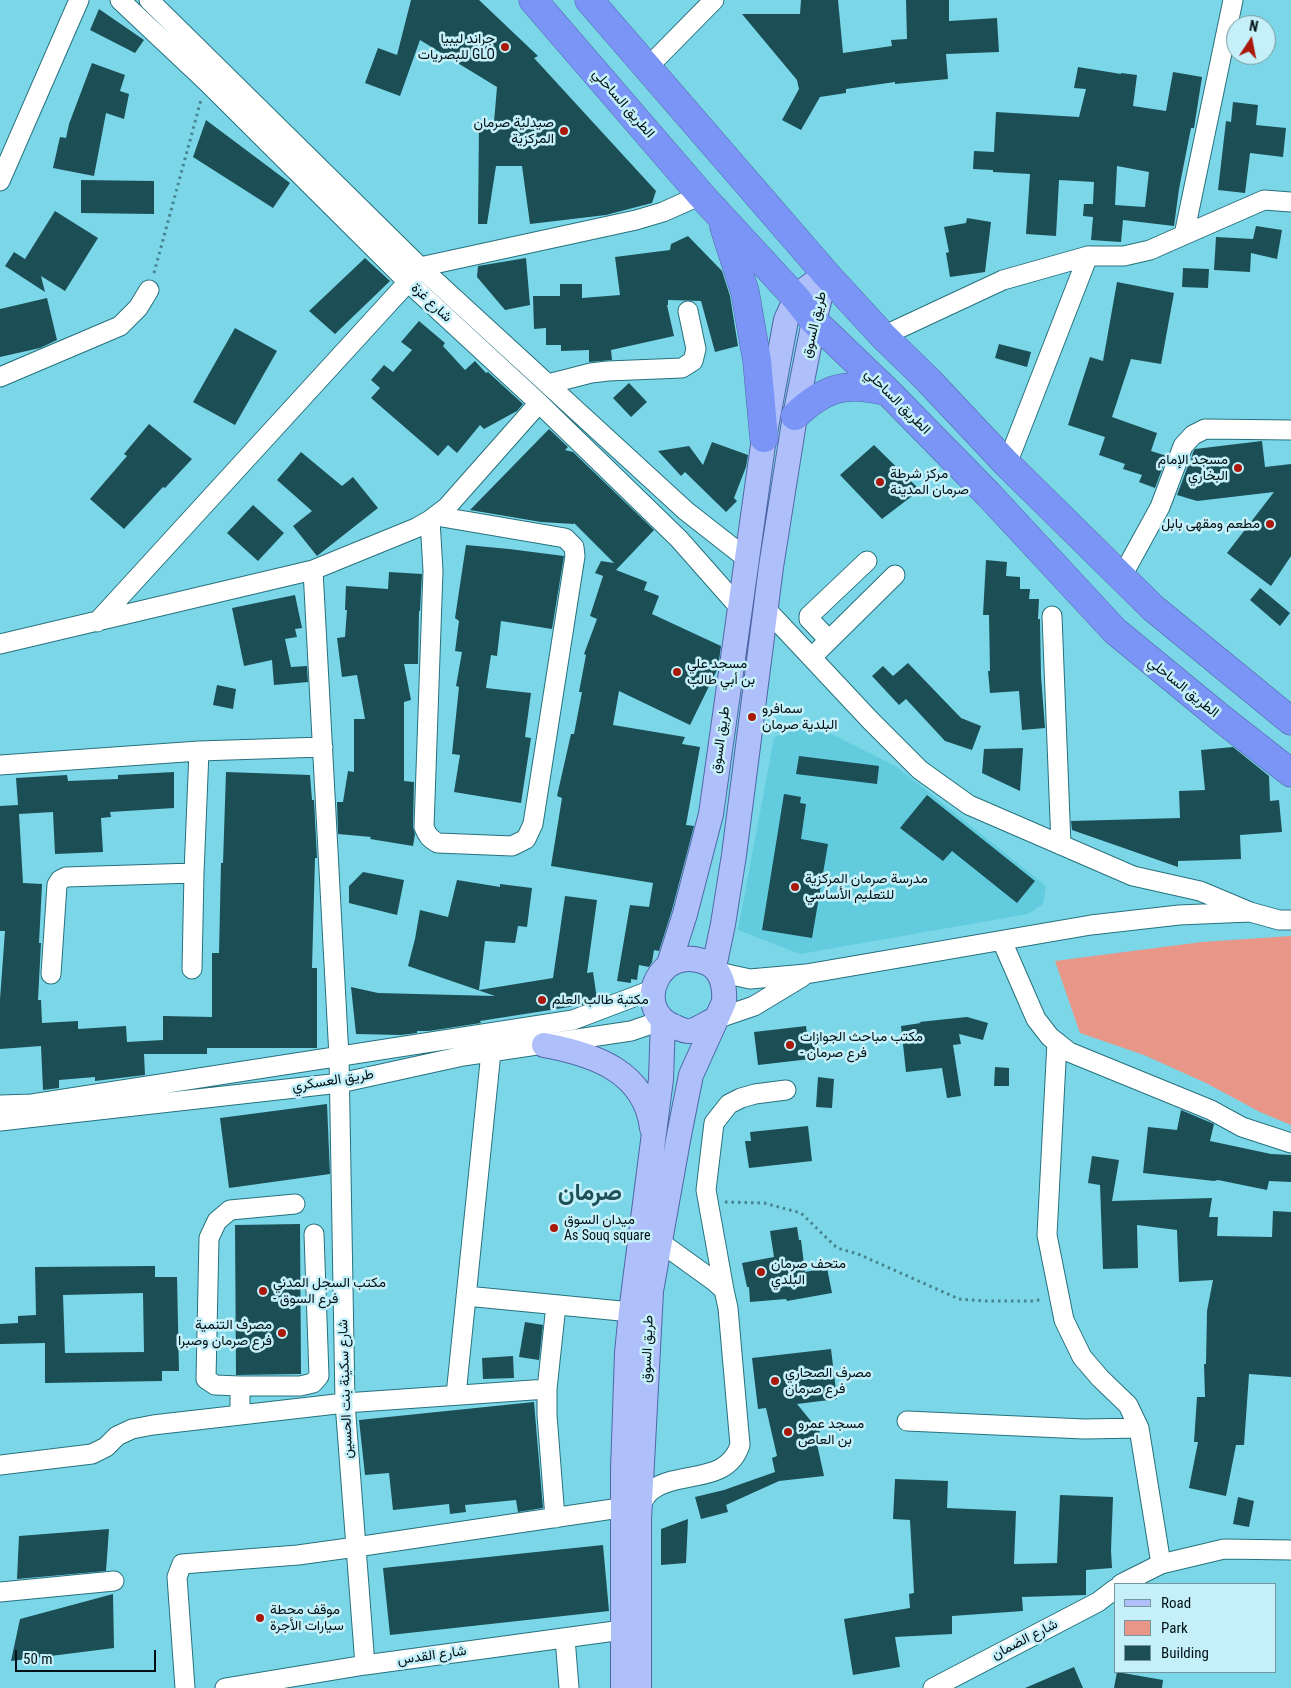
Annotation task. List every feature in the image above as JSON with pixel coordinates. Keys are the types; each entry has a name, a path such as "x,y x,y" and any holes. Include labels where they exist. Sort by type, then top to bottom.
{"highway":[{"path":"588,0 826,274 1006,464 1153,608 1291,721"},
{"name":"الطريق الساحلي","path":"536,1 701,195 796,298 814,321 888,392 988,494 1115,631 1291,773"},
{"path":"722,218 745,292 757,361 764,438"},
{"path":"796,416 810,402 828,392 848,387 868,387 888,392"}],"main road":[{"name":"طريق السوق","path":"669,964 685,914 712,814 746,558 764,438 786,320 796,298 826,274"},
{"name":"طريق السوق","path":"716,970 734,855 771,567 796,416 814,321 826,274"},
{"path":"746,558 771,567"},
{"path":"692,958 716,970 723,982 725,991 724,1002 716,1019 691,1030 681,1029 663,1020 656,1012 652,990 658,975 669,964 692,958"},
{"name":"طريق السوق","path":"631,1506 650,1305 660,1242 691,1075 716,1019"},
{"name":"طريق السوق","path":"639,1688 631,1629 631,1506 627,1353 653,1135 662,1080 663,1020"},
{"path":"544,1045 572,1050 596,1058 634,1085 644,1101 651,1118 653,1135"},
{"name":"طريق السوق","path":"622,1688 631,1629"}],"street":[{"path":"0,181 79,0"},
{"name":"شارع غزة","path":"120,0 206,81 408,282 538,403 679,539 739,607"},
{"name":"شارع غزة","path":"149,0 420,267 686,511 746,558"},
{"path":"1184,235 1233,0"},
{"path":"648,67 709,3"},
{"path":"97,622 420,267 636,220 663,212 701,195"},
{"path":"883,336 1003,280 1088,256 1124,256 1150,250 1264,200 1291,202"},
{"path":"1006,464 1088,256"},
{"path":"0,377 120,326 138,308 150,290"},
{"path":"548,384 591,373 682,368 693,361 696,349 688,311"},
{"path":"0,644 313,570 433,518 447,507 538,403"},
{"path":"1122,578 1160,507 1183,446 1193,435 1205,429 1291,430"},
{"path":"433,518 565,538 574,547 575,556 533,824 531,832 520,844 512,846 438,843 426,834 424,827 433,571 433,518"},
{"path":"829,640 809,616 867,561"},
{"name":"شارع سكينة بنت الحسين","path":"313,570 340,1082 345,1403 365,1665"},
{"path":"812,657 895,575"},
{"path":"766,609 870,720 920,770 969,805 1133,876 1200,891 1256,913 1279,920 1291,920"},
{"path":"1052,616 1062,845"},
{"path":"0,765 199,751 323,747"},
{"path":"192,969 199,751"},
{"path":"52,974 56,885 60,880 66,877 194,873"},
{"path":"716,970 750,979 806,974 1091,925 1179,916 1256,913 1291,908"},
{"path":"1002,941 1036,1019 1050,1036 1069,1052 1211,1110 1242,1127 1291,1143"},
{"path":"716,1019 754,1006 806,974"},
{"name":"طريق العسكري","path":"0,1105 32,1104 573,1020 652,990"},
{"name":"طريق العسكري","path":"0,1121 340,1082 463,1056 630,1031 663,1020"},
{"path":"1057,1042 1047,1235 1064,1320 1082,1357 1100,1378 1128,1405 1139,1428 1160,1564"},
{"path":"456,1395 490,1052"},
{"path":"185,1688 177,1577 182,1564 298,1555 631,1506 651,1490 662,1485 716,1470 728,1464 737,1455 740,1445 740,1429 728,1308 707,1201 707,1175 714,1123 729,1104 741,1098 754,1094 786,1090"},
{"path":"295,1204 230,1210 217,1220 209,1238 206,1379 215,1385 300,1386 313,1383 320,1376 314,1234"},
{"path":"660,1242 724,1290"},
{"path":"466,1296 631,1312"},
{"path":"555,1518 548,1440 547,1389 556,1305"},
{"path":"240,1386 240,1416"},
{"path":"0,1465 92,1454 106,1447 117,1436 132,1429 345,1403 547,1389"},
{"path":"907,1421 1084,1429 1139,1428"},
{"path":"1124,1583 1160,1564 1224,1549 1291,1550"},
{"path":"0,1592 114,1581"},
{"name":"شارع الضمان","path":"933,1688 1098,1602 1114,1591"},
{"name":"شارع القدس","path":"225,1688 365,1665 631,1629"},
{"path":"565,1638 569,1688"}],"path":[{"path":"150,290 206,81"},
{"path":"707,1201 764,1203 801,1213 837,1248 858,1254 959,1299 1034,1301 1059,1295"}],"shaded area":[{"path":"798,725 827,732 897,767 1046,886 1043,904 1028,914 800,954 738,930 774,738"}],"green space":[{"path":"1291,936 1291,1125 1260,1112 1206,1083 1144,1055 1080,1033 1055,961 1202,942"}],"building":[{"path":"411,0 479,0 538,56 534,58 656,191 652,203 606,215 530,224 522,166 496,166 487,224 478,224 479,124 494,122 497,87 420,40 400,96 365,83 378,48 397,55"},
{"path":"801,0 838,0 843,53 892,46 891,40 907,39 906,0 949,0 949,21 997,18 999,52 946,54 948,79 895,84 895,82 846,89 846,93 820,97 801,130 782,120 799,89 797,80 742,14 800,14"},
{"path":"99,9 144,40 135,53 90,30"},
{"path":"92,63 125,75 120,91 129,94 124,119 106,113 94,176 53,168 60,137 66,138 69,124"},
{"path":"1078,67 1137,75 1133,106 1166,111 1173,72 1202,77 1194,128 1191,128 1179,189 1174,226 1123,220 1121,242 1091,240 1093,217 1083,216 1084,204 1093,204 1094,182 1059,180 1056,236 1026,234 1030,174 973,169 974,151 994,152 996,112 1079,117 1086,89 1074,88","holes":["1117,166 1149,172 1145,207 1115,205"]},
{"path":"1233,102 1258,105 1256,125 1286,128 1283,157 1250,153 1245,193 1218,190 1226,121 1231,122"},
{"path":"206,120 290,183 273,208 193,157"},
{"path":"81,180 154,181 154,214 81,213"},
{"path":"55,211 98,238 65,291 41,276 45,292 5,266 14,252 25,259"},
{"path":"967,218 991,222 985,272 950,277 946,253 949,252 944,227 966,223"},
{"path":"1256,226 1282,230 1277,259 1251,253 1250,272 1214,270 1216,237 1253,239"},
{"path":"688,236 722,271 730,296 738,346 715,352 701,301 668,300 667,305 674,336 611,350 612,360 589,362 589,350 561,351 561,345 546,345 546,328 534,329 533,296 560,296 560,284 582,284 582,298 620,295 615,257 670,250 671,244"},
{"path":"365,258 390,281 335,334 309,311"},
{"path":"526,258 530,305 505,310 477,277 478,266"},
{"path":"1183,268 1209,269 1208,288 1182,287"},
{"path":"1117,282 1174,293 1161,364 1131,359 1112,417 1157,433 1151,451 1167,456 1155,488 1139,482 1142,475 1123,469 1125,464 1099,455 1105,437 1068,425 1090,357 1103,361"},
{"path":"47,298 57,340 40,348 0,357 0,309"},
{"path":"419,321 445,343 443,346 465,370 475,361 486,373 488,372 523,404 517,411 484,429 480,425 457,453 448,445 438,456 371,398 380,388 371,380 384,365 393,372 412,350 401,342"},
{"path":"235,328 277,351 235,425 193,402"},
{"path":"999,344 1031,352 1027,367 995,358"},
{"path":"629,383 647,402 631,417 613,398"},
{"path":"149,424 192,459 124,529 90,499 127,456 124,454"},
{"path":"549,429 568,447 565,450 573,452 654,530 616,570 647,582 644,590 659,596 652,614 721,646 718,668 690,725 619,691 613,725 685,737 682,744 700,747 686,825 694,826 672,910 659,951 654,950 649,967 639,965 637,980 631,979 631,983 617,981 630,905 649,907 653,883 551,866 562,798 557,796 571,734 574,734 582,692 579,692 586,655 584,654 597,619 590,616 603,576 595,573 601,561 614,563 574,523 541,522 470,510"},
{"path":"1262,441 1265,467 1291,464 1291,556 1271,586 1227,553 1274,492 1197,501 1177,495 1195,449"},
{"path":"712,442 748,455 746,467 734,498 737,501 726,512 685,472 681,476 658,451 689,446 703,465"},
{"name":"مركز شرطة صرمان المدينة","path":"874,445 920,490 882,519 840,475"},
{"path":"301,452 342,486 353,477 378,508 317,556 293,526 312,511 277,480"},
{"path":"253,505 284,533 258,561 227,533"},
{"path":"466,545 564,556 552,629 501,621 497,656 491,655 486,688 531,693 525,737 531,738 521,803 454,792 460,755 452,754 459,687 456,686 462,652 455,651 459,621 455,618"},
{"path":"986,560 1007,562 1006,576 1020,577 1020,589 1030,589 1029,599 1039,599 1038,619 1040,619 1041,676 1045,728 1022,730 1019,691 990,693 988,671 990,671 989,615 983,615"},
{"path":"389,572 422,574 418,664 404,664 411,700 404,702 404,781 414,782 413,827 415,834 413,846 370,839 371,837 338,834 337,802 343,802 348,771 354,772 354,719 365,719 357,675 342,677 337,638 345,637 346,586 388,589"},
{"path":"1260,588 1290,613 1280,626 1250,600"},
{"path":"295,595 302,628 295,629 297,637 285,639 291,667 307,666 308,682 274,685 272,660 244,666 232,608"},
{"path":"908,663 961,718 981,726 972,750 945,741 906,699 899,705 872,676 883,666 893,676"},
{"path":"217,685 236,689 233,709 213,705"},
{"path":"1233,747 1269,776 1270,801 1279,800 1282,832 1240,835 1241,859 1178,861 1178,867 1072,830 1071,821 1180,818 1179,791 1205,790 1201,750"},
{"path":"1023,748 1020,791 982,773 984,749"},
{"path":"799,756 879,766 877,784 796,774"},
{"path":"174,772 174,808 110,812 111,817 101,818 103,852 55,854 53,812 19,814 23,883 42,884 38,1000 41,1000 42,1023 78,1021 78,1029 126,1026 127,1042 163,1040 163,1016 212,1017 212,953 219,953 226,772 310,775 312,800 314,800 317,858 315,858 312,968 317,968 317,1048 207,1048 207,1054 144,1054 145,1075 95,1081 95,1077 59,1080 59,1088 43,1090 41,1046 0,1049 0,999 5,931 0,931 0,806 18,805 16,778 67,775 68,781 118,779 118,775"},
{"name":"مدرسة صرمان المركزية للتعليم الأساسي","path":"784,794 801,797 800,803 806,804 801,839 828,844 812,938 762,930"},
{"path":"927,795 1035,881 1017,903 952,851 943,861 900,828"},
{"path":"363,872 404,880 397,915 349,903 349,886"},
{"path":"457,880 500,887 500,884 532,888 527,927 518,926 515,943 485,941 479,990 553,978 565,896 597,900 587,973 593,972 597,999 582,1005 480,1021 481,1023 417,1031 417,1033 401,1035 356,1034 351,987 378,993 495,996 408,966 420,910 448,917"},
{"path":"967,1017 988,1023 983,1040 959,1034 961,1044 953,1045 961,1096 947,1098 942,1068 906,1072 901,1026 921,1023 919,1022"},
{"path":"806,1026 807,1034 816,1033 819,1058 758,1065 754,1032"},
{"path":"995,1067 1009,1068 1009,1086 994,1086"},
{"path":"818,1077 834,1079 832,1108 816,1107"},
{"path":"327,1104 330,1174 229,1188 220,1118"},
{"path":"1181,1110 1214,1124 1210,1141 1271,1154 1291,1155 1291,1182 1269,1181 1267,1190 1218,1180 1143,1173 1148,1127 1177,1130"},
{"path":"808,1126 812,1161 749,1168 745,1141 751,1141 750,1132"},
{"path":"1092,1156 1119,1160 1112,1201 1212,1198 1209,1217 1218,1217 1217,1236 1272,1237 1273,1211 1291,1212 1291,1377 1249,1374 1244,1445 1236,1445 1226,1496 1189,1488 1198,1442 1194,1442 1197,1397 1205,1397 1204,1364 1206,1364 1207,1311 1213,1280 1179,1282 1177,1230 1137,1225 1138,1268 1103,1269 1100,1185 1088,1183"},
{"path":"300,1224 301,1374 236,1375 235,1225"},
{"path":"797,1227 799,1240 801,1240 805,1272 827,1268 832,1293 787,1301 786,1299 750,1302 749,1287 747,1287 742,1263 774,1257 770,1231"},
{"path":"155,1266 155,1277 177,1277 179,1371 162,1371 162,1381 45,1383 45,1343 0,1344 0,1324 18,1323 18,1316 36,1315 35,1267","holes":["143,1293 144,1352 65,1353 63,1295"]},
{"path":"525,1322 543,1325 539,1360 519,1357"},
{"path":"831,1349 837,1399 797,1404 820,1432 815,1435 824,1476 779,1481 726,1505 728,1512 701,1519 695,1497 724,1490 775,1472 772,1458 777,1456 766,1408 758,1409 752,1358"},
{"path":"513,1356 514,1378 483,1379 482,1358"},
{"path":"534,1402 543,1508 518,1512 516,1500 465,1505 466,1512 450,1514 449,1504 393,1510 389,1473 365,1475 359,1420"},
{"path":"895,1479 948,1481 947,1508 1016,1511 1014,1564 1057,1563 1060,1495 1113,1497 1112,1568 1086,1570 1086,1595 1022,1597 1023,1611 952,1616 952,1634 895,1637 900,1667 853,1675 844,1619 910,1608 909,1594 914,1593 910,1520 893,1519"},
{"path":"1238,1497 1254,1501 1249,1527 1233,1524"},
{"path":"688,1519 686,1563 661,1565 661,1529"},
{"path":"109,1529 106,1571 17,1579 19,1536"},
{"path":"603,1545 609,1611 390,1635 383,1568"},
{"path":"113,1594 114,1648 11,1661 20,1619"},
{"path":"1074,1667 1083,1688 1025,1688"},
{"path":"1117,1673 1163,1680 1162,1688 1114,1688"}],"place":[{"name":"جراند ليبيا للبصريات GLO","path":"505,47"},
{"name":"صيدلية صرمان المركزية","path":"564,131"},
{"name":"مسجد الإمام البخاري","path":"1238,468"},
{"name":"مركز شرطة صرمان المدينة","path":"880,482"},
{"name":"مطعم ومقهى بابل","path":"1270,524"},
{"name":"مسجد علي بن أبي طالب","path":"677,672"},
{"name":"سمافرو البلدية صرمان","path":"752,717"},
{"name":"مدرسة صرمان المركزية للتعليم الأساسي","path":"795,887"},
{"name":"مكتبة طالب العلم","path":"542,1000"},
{"name":"مكتب مباحث الجوازات - فرع صرمان","path":"790,1045"},
{"name":"ميدان السوق As Souq square","path":"554,1228"},
{"name":"متحف صرمان البلدي","path":"761,1272"},
{"name":"مكتب السجل المدني - فرع السوق","path":"263,1291"},
{"name":"مصرف التنمية فرع صرمان وصبرا","path":"282,1333"},
{"name":"مصرف الصحاري فرع صرمان","path":"775,1381"},
{"name":"مسجد عمرو بن العاص","path":"788,1432"},
{"name":"موقف محطة سيارات الأجرة","path":"260,1618"}],"district":[{"name":"صرمان","path":"590,1194"}]}
